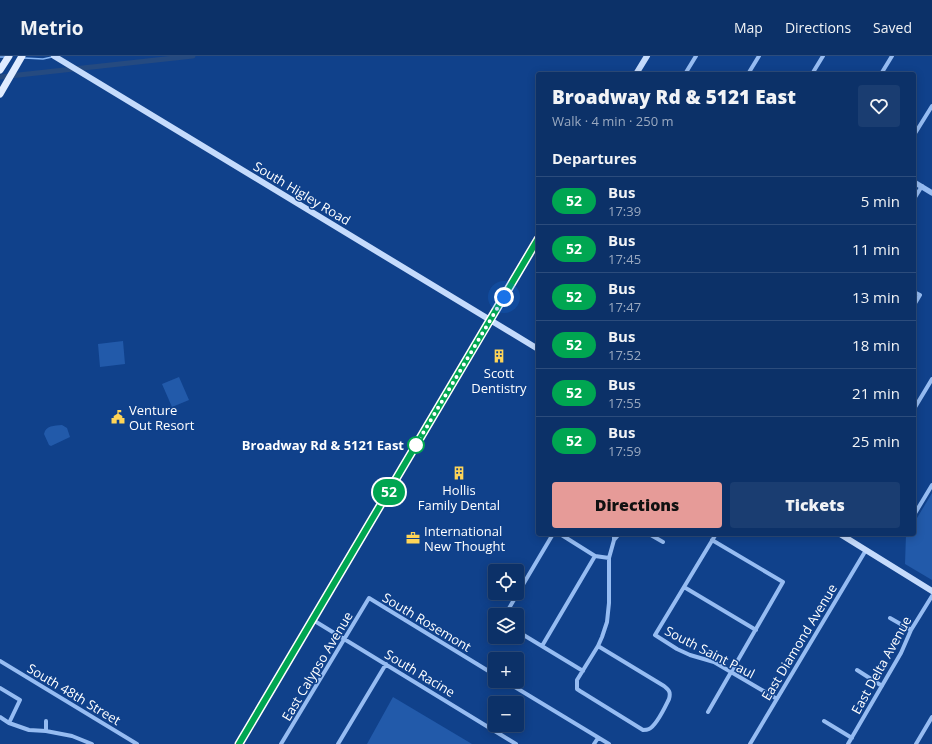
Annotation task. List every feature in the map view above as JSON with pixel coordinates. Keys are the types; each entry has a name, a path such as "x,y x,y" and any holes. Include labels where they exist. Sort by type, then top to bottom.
{"main road":[{"path":"1,68 8,56"},
{"name":"South Higley Road","path":"54,56 536,348"},
{"path":"637,72 647,56"},
{"path":"0,94 20,59"},
{"path":"239,744 536,242"},
{"path":"843,536 932,591"}],"street":[{"path":"686,72 696,56"},
{"path":"749,72 759,56"},
{"path":"813,72 823,56"},
{"path":"883,72 892,56"},
{"path":"916,132 932,106"},
{"path":"916,183 932,192"},
{"path":"916,196 922,186"},
{"path":"916,293 920,295 916,302"},
{"path":"916,406 932,379"},
{"path":"916,512 932,485"},
{"path":"509,608 552,536"},
{"path":"563,536 595,556 609,558"},
{"path":"598,646 668,688 670,691 669,699 656,723 651,728 643,730 577,689 577,680 598,646 607,622 609,603 609,558 614,536"},
{"path":"614,540 617,536"},
{"path":"652,536 663,542"},
{"path":"715,536 684,587 756,630"},
{"path":"708,712 784,582 712,540"},
{"name":"East Diamond Avenue","path":"750,744 866,550"},
{"path":"542,646 595,556"},
{"name":"South Saint Paul","path":"684,587 655,635 690,656 714,662 776,699"},
{"name":"East Delta Avenue","path":"848,744 902,652 912,630 932,596"},
{"name":"East Calypso Avenue","path":"281,744 369,598"},
{"name":"South Rosemont","path":"369,598 488,671"},
{"path":"890,618 912,630"},
{"name":"South Racine","path":"313,620 516,744"},
{"path":"524,635 583,671"},
{"name":"South 48th Street","path":"0,661 137,744"},
{"path":"338,744 386,664"},
{"path":"857,670 882,686"},
{"path":"0,688 20,700 9,723"},
{"path":"516,688 608,744"},
{"path":"0,717 9,723 28,730 46,731 72,736 92,744"},
{"path":"916,744 932,717"},
{"path":"46,721 46,731"},
{"path":"824,721 852,738"},
{"path":"594,744 598,738"}],"shaded area":[{"path":"123,341 125,364 100,367 98,344"},
{"path":"179,377 189,400 172,407 162,384"},
{"path":"62,425 67,428 70,437 51,446 49,445 44,434 45,431 48,427"},
{"path":"932,493 932,580 905,564 906,536 916,536 916,520"},
{"path":"393,697 472,744 367,744"}],"waterway":[{"path":"0,77 193,56"},
{"path":"0,57 6,57"},
{"path":"24,58 43,59 52,57"}],"bus line":[{"name":"52","path":"239,744 536,242"}],"place":[{"name":"Scott Dentistry","path":"499,356"},
{"name":"Venture Out Resort","path":"118,417"},
{"name":"Broadway Rd & 5121 East","path":"416,445"},
{"name":"Hollis Family Dental","path":"459,473"},
{"name":"International New Thought","path":"413,538"}],"route":[{"path":"416,445 504,297"}]}
